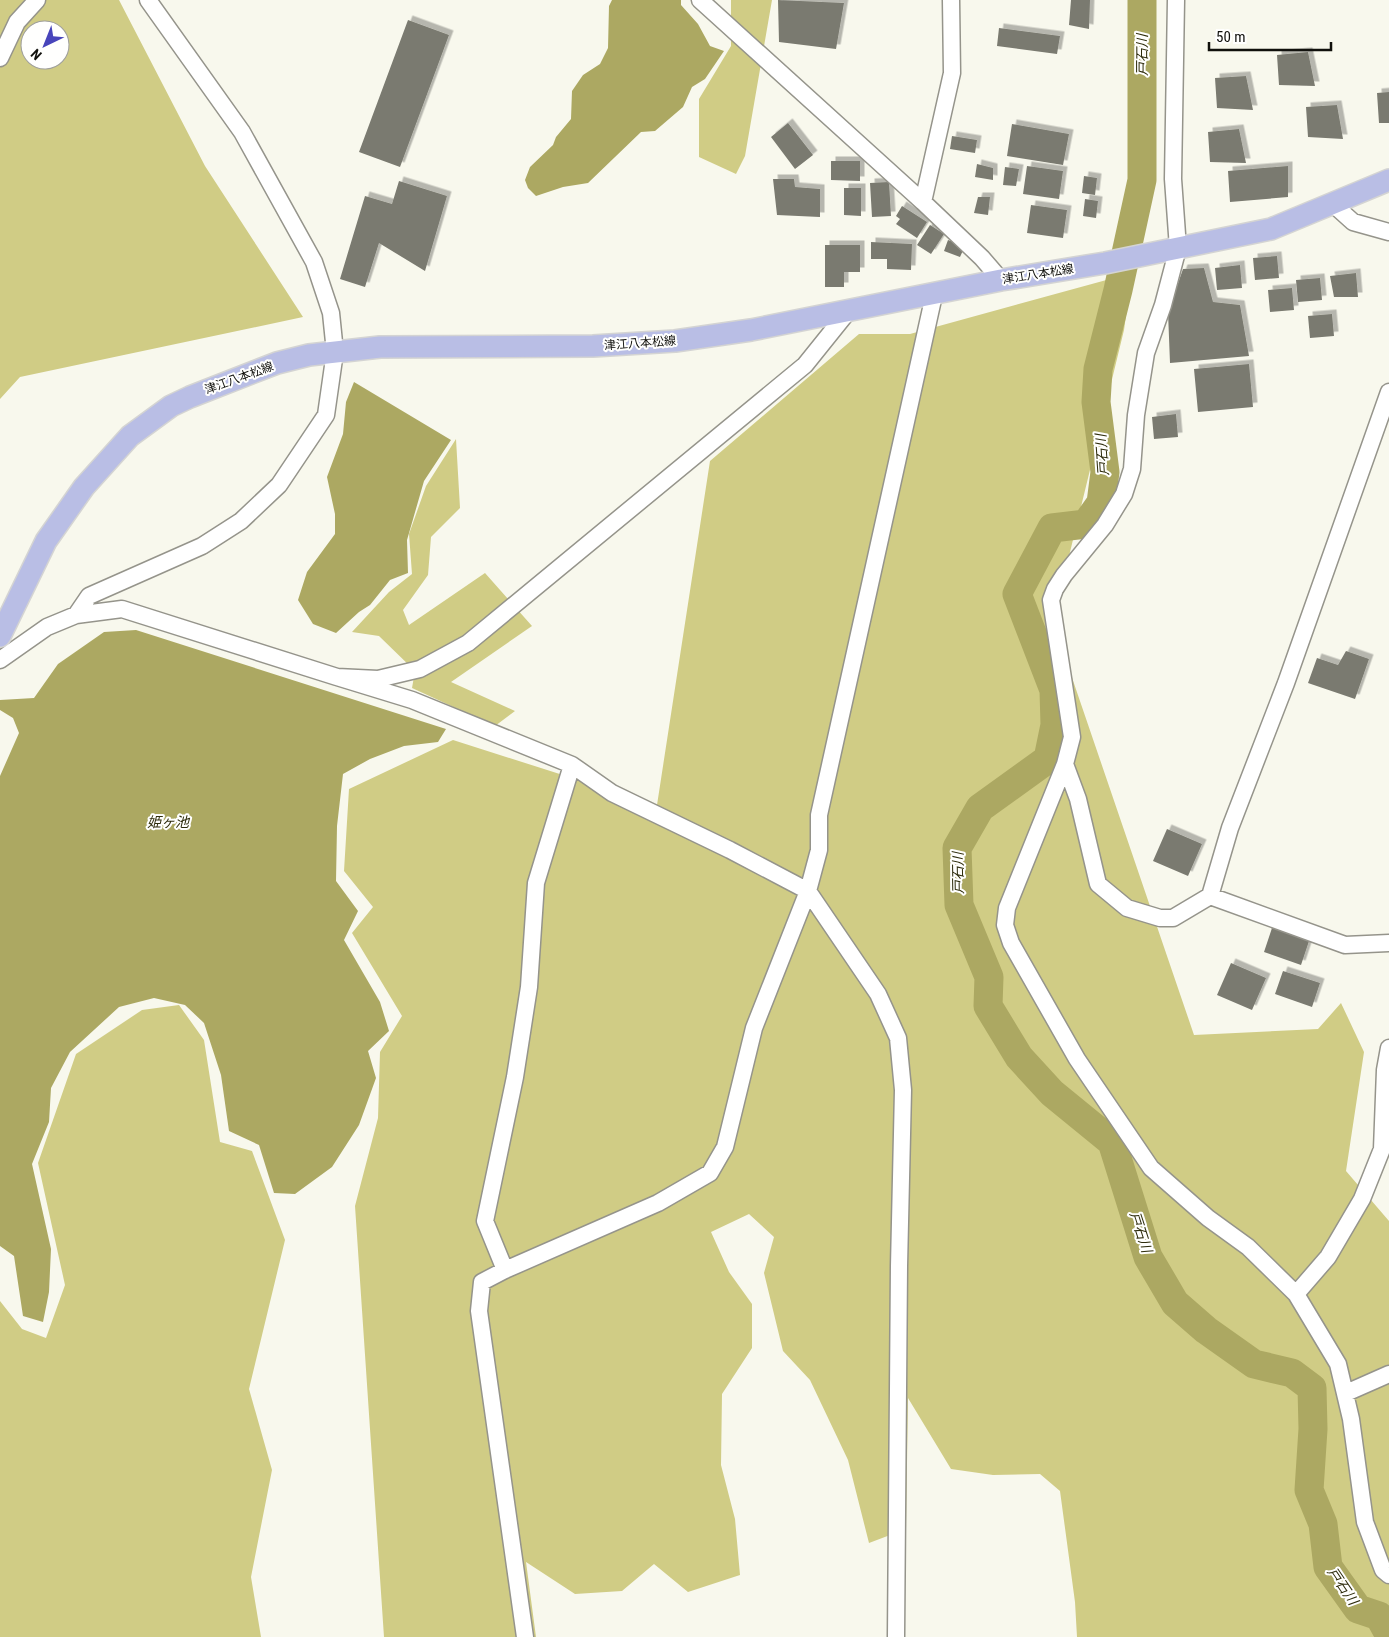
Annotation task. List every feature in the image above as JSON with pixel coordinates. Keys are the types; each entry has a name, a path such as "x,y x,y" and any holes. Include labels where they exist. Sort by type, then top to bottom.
{"main road":[{"name":"津江八本松線","path":"0,635 25,581 50,534 84,487 130,436 171,406 211,388 277,363 309,355 380,347 593,346 675,341 751,330 850,309 934,295 1001,280 1105,263 1271,230 1389,180"}],"street":[{"path":"0,58 17,22 37,0"},
{"path":"76,615 89,596 202,546 241,522 280,484 326,415 335,352 331,313 314,262 242,132 148,0"},
{"path":"700,0 923,202 982,258 1001,280"},
{"path":"923,202 952,73 951,0"},
{"path":"1176,0 1171,250 1163,306 1146,353 1136,416 1132,468 1124,494 1105,525 1064,575 1055,589 1052,600 1072,737 1066,764 1007,908 1005,925 1011,943 1077,1059 1151,1168 1208,1218 1248,1247 1296,1294 1338,1364 1346,1393 1365,1522 1383,1570 1389,1575"},
{"path":"1333,204 1353,222 1389,232"},
{"path":"525,1637 479,1311 482,1282 505,1270 658,1203 710,1173 725,1147 754,1028 808,891 819,850 818,815 934,295"},
{"path":"337,677 378,679 420,670 468,644 805,365 850,309"},
{"path":"1066,764 1078,799 1098,884 1127,908 1160,918 1173,918 1210,896 1230,828 1286,683 1389,392"},
{"path":"0,660 47,627 76,615 122,609 412,700 572,765 612,793 730,850 808,891 878,994 898,1038 903,1090 898,1266 896,1637"},
{"path":"505,1270 485,1221 515,1077 529,987 536,883 572,765"},
{"path":"1210,896 1345,945 1389,943"},
{"path":"1296,1294 1328,1258 1362,1199 1382,1149 1385,1070 1389,1048"},
{"path":"1346,1393 1389,1374"},
{"path":"896,1600 908,1637"}],"shaded area":[{"path":"0,0 119,0 205,166 303,317 20,377 0,399"},
{"path":"731,0 772,0 745,156 736,174 699,157 699,99 731,46"},
{"path":"1132,273 1124,330 1053,622 1194,1035 1318,1029 1341,1003 1364,1052 1346,1171 1389,1221 1389,1637 1077,1637 1075,1602 1060,1491 1040,1474 993,1475 951,1469 908,1398 906,1529 869,1543 848,1460 810,1380 783,1351 764,1273 774,1237 749,1214 711,1232 729,1272 752,1304 752,1348 722,1394 721,1465 735,1519 740,1575 688,1592 654,1564 622,1591 575,1594 526,1562 536,1637 384,1637 355,1206 378,1118 380,1052 402,1016 352,933 373,907 344,871 349,789 453,740 657,805 710,461 859,334 910,334"},
{"path":"456,439 460,508 431,537 428,575 403,610 409,625 485,573 532,626 451,682 515,711 495,726 412,688 415,671 379,636 352,632 389,592 412,574 409,534 426,486"},
{"path":"179,1005 204,1040 220,1142 252,1151 285,1240 249,1389 272,1470 251,1577 261,1637 0,1637 0,1301 22,1329 46,1338 65,1285 38,1163 76,1054 142,1010"}],"water":[{"path":"612,0 681,0 681,5 698,24 710,46 724,51 705,79 692,87 683,107 655,131 641,132 588,183 563,187 536,196 528,188 525,180 530,167 553,145 556,137 571,119 572,91 583,75 600,64 608,48 609,6"},
{"path":"354,382 451,440 424,481 407,540 408,573 390,580 370,605 359,612 336,633 313,624 298,600 307,572 335,534 335,514 327,477 343,434 346,402"},
{"name":"姫ヶ池","path":"136,630 446,729 438,742 404,746 370,759 343,774 337,826 336,881 358,911 344,940 380,1002 389,1031 368,1051 376,1078 359,1125 332,1167 295,1194 274,1193 259,1145 229,1131 221,1075 204,1023 185,1005 154,998 119,1007 70,1052 51,1088 49,1122 32,1164 51,1249 49,1292 43,1322 23,1316 14,1256 0,1246 0,776 19,733 13,718 0,710 0,700 34,698 58,664 104,632"}],"building":[{"path":"778,0 844,3 836,49 779,42"},
{"path":"1071,0 1090,0 1089,29 1069,25"},
{"path":"408,20 449,35 400,167 359,152"},
{"path":"999,28 1060,36 1057,54 997,46"},
{"path":"1308,52 1315,86 1279,85 1277,55"},
{"path":"1246,76 1253,110 1217,108 1215,78"},
{"path":"1389,92 1389,123 1379,123 1377,93"},
{"path":"1337,105 1343,139 1308,137 1306,107"},
{"path":"788,123 813,155 795,169 771,137"},
{"path":"1012,124 1069,134 1063,165 1007,156"},
{"path":"1239,129 1246,163 1210,162 1208,132"},
{"path":"952,136 977,140 975,153 950,149"},
{"path":"831,161 860,161 860,181 831,180"},
{"path":"977,164 993,168 993,180 975,177"},
{"path":"1027,166 1063,171 1059,199 1023,194"},
{"path":"1288,166 1288,197 1230,202 1228,171"},
{"path":"1005,167 1019,169 1016,186 1003,185"},
{"path":"1084,176 1097,178 1095,195 1082,193"},
{"path":"773,179 794,179 795,187 820,189 820,217 777,215"},
{"path":"399,181 447,196 425,271 379,243 365,287 340,279 365,196 392,204"},
{"path":"889,182 891,216 872,217 870,183"},
{"path":"844,188 861,188 861,216 844,215"},
{"path":"978,197 990,197 988,215 974,213"},
{"path":"1085,199 1098,201 1096,218 1083,216"},
{"path":"1031,205 1067,210 1063,238 1027,233"},
{"path":"902,206 927,222 917,238 896,224 900,219 896,216"},
{"path":"930,225 944,234 931,254 917,245"},
{"path":"948,240 965,246 960,257 944,251"},
{"path":"871,242 912,244 911,270 887,269 887,259 871,259"},
{"path":"825,245 860,245 860,272 844,272 844,287 825,287"},
{"path":"1277,256 1279,278 1255,280 1253,258"},
{"path":"1240,265 1242,288 1217,290 1215,268"},
{"path":"1204,268 1213,302 1240,305 1249,356 1170,363 1168,312 1183,269"},
{"path":"1356,273 1358,297 1334,297 1330,276"},
{"path":"1320,278 1322,300 1298,302 1296,280"},
{"path":"1292,288 1294,310 1270,312 1268,290"},
{"path":"1332,314 1334,336 1310,338 1308,316"},
{"path":"1249,364 1253,407 1198,412 1194,369"},
{"path":"1176,414 1178,437 1154,439 1152,417"},
{"path":"1346,651 1369,659 1355,699 1308,683 1317,658 1338,665"},
{"path":"1167,829 1202,844 1188,876 1153,861"},
{"path":"1272,928 1309,941 1301,965 1264,952"},
{"path":"1231,963 1266,978 1252,1010 1217,995"},
{"path":"1283,971 1320,983 1312,1007 1275,994"}],"waterway":[{"name":"戸石川","path":"1142,0 1142,180 1118,290 1098,369 1096,402 1105,472 1101,503 1086,524 1052,528 1017,594 1054,690 1055,725 1048,759 980,808 957,848 959,905 989,977 988,1006 1019,1057 1052,1093 1112,1142 1148,1257 1175,1303 1206,1330 1254,1364 1292,1373 1312,1388 1313,1429 1309,1490 1323,1524 1328,1567 1358,1609 1379,1616 1389,1634"}]}
